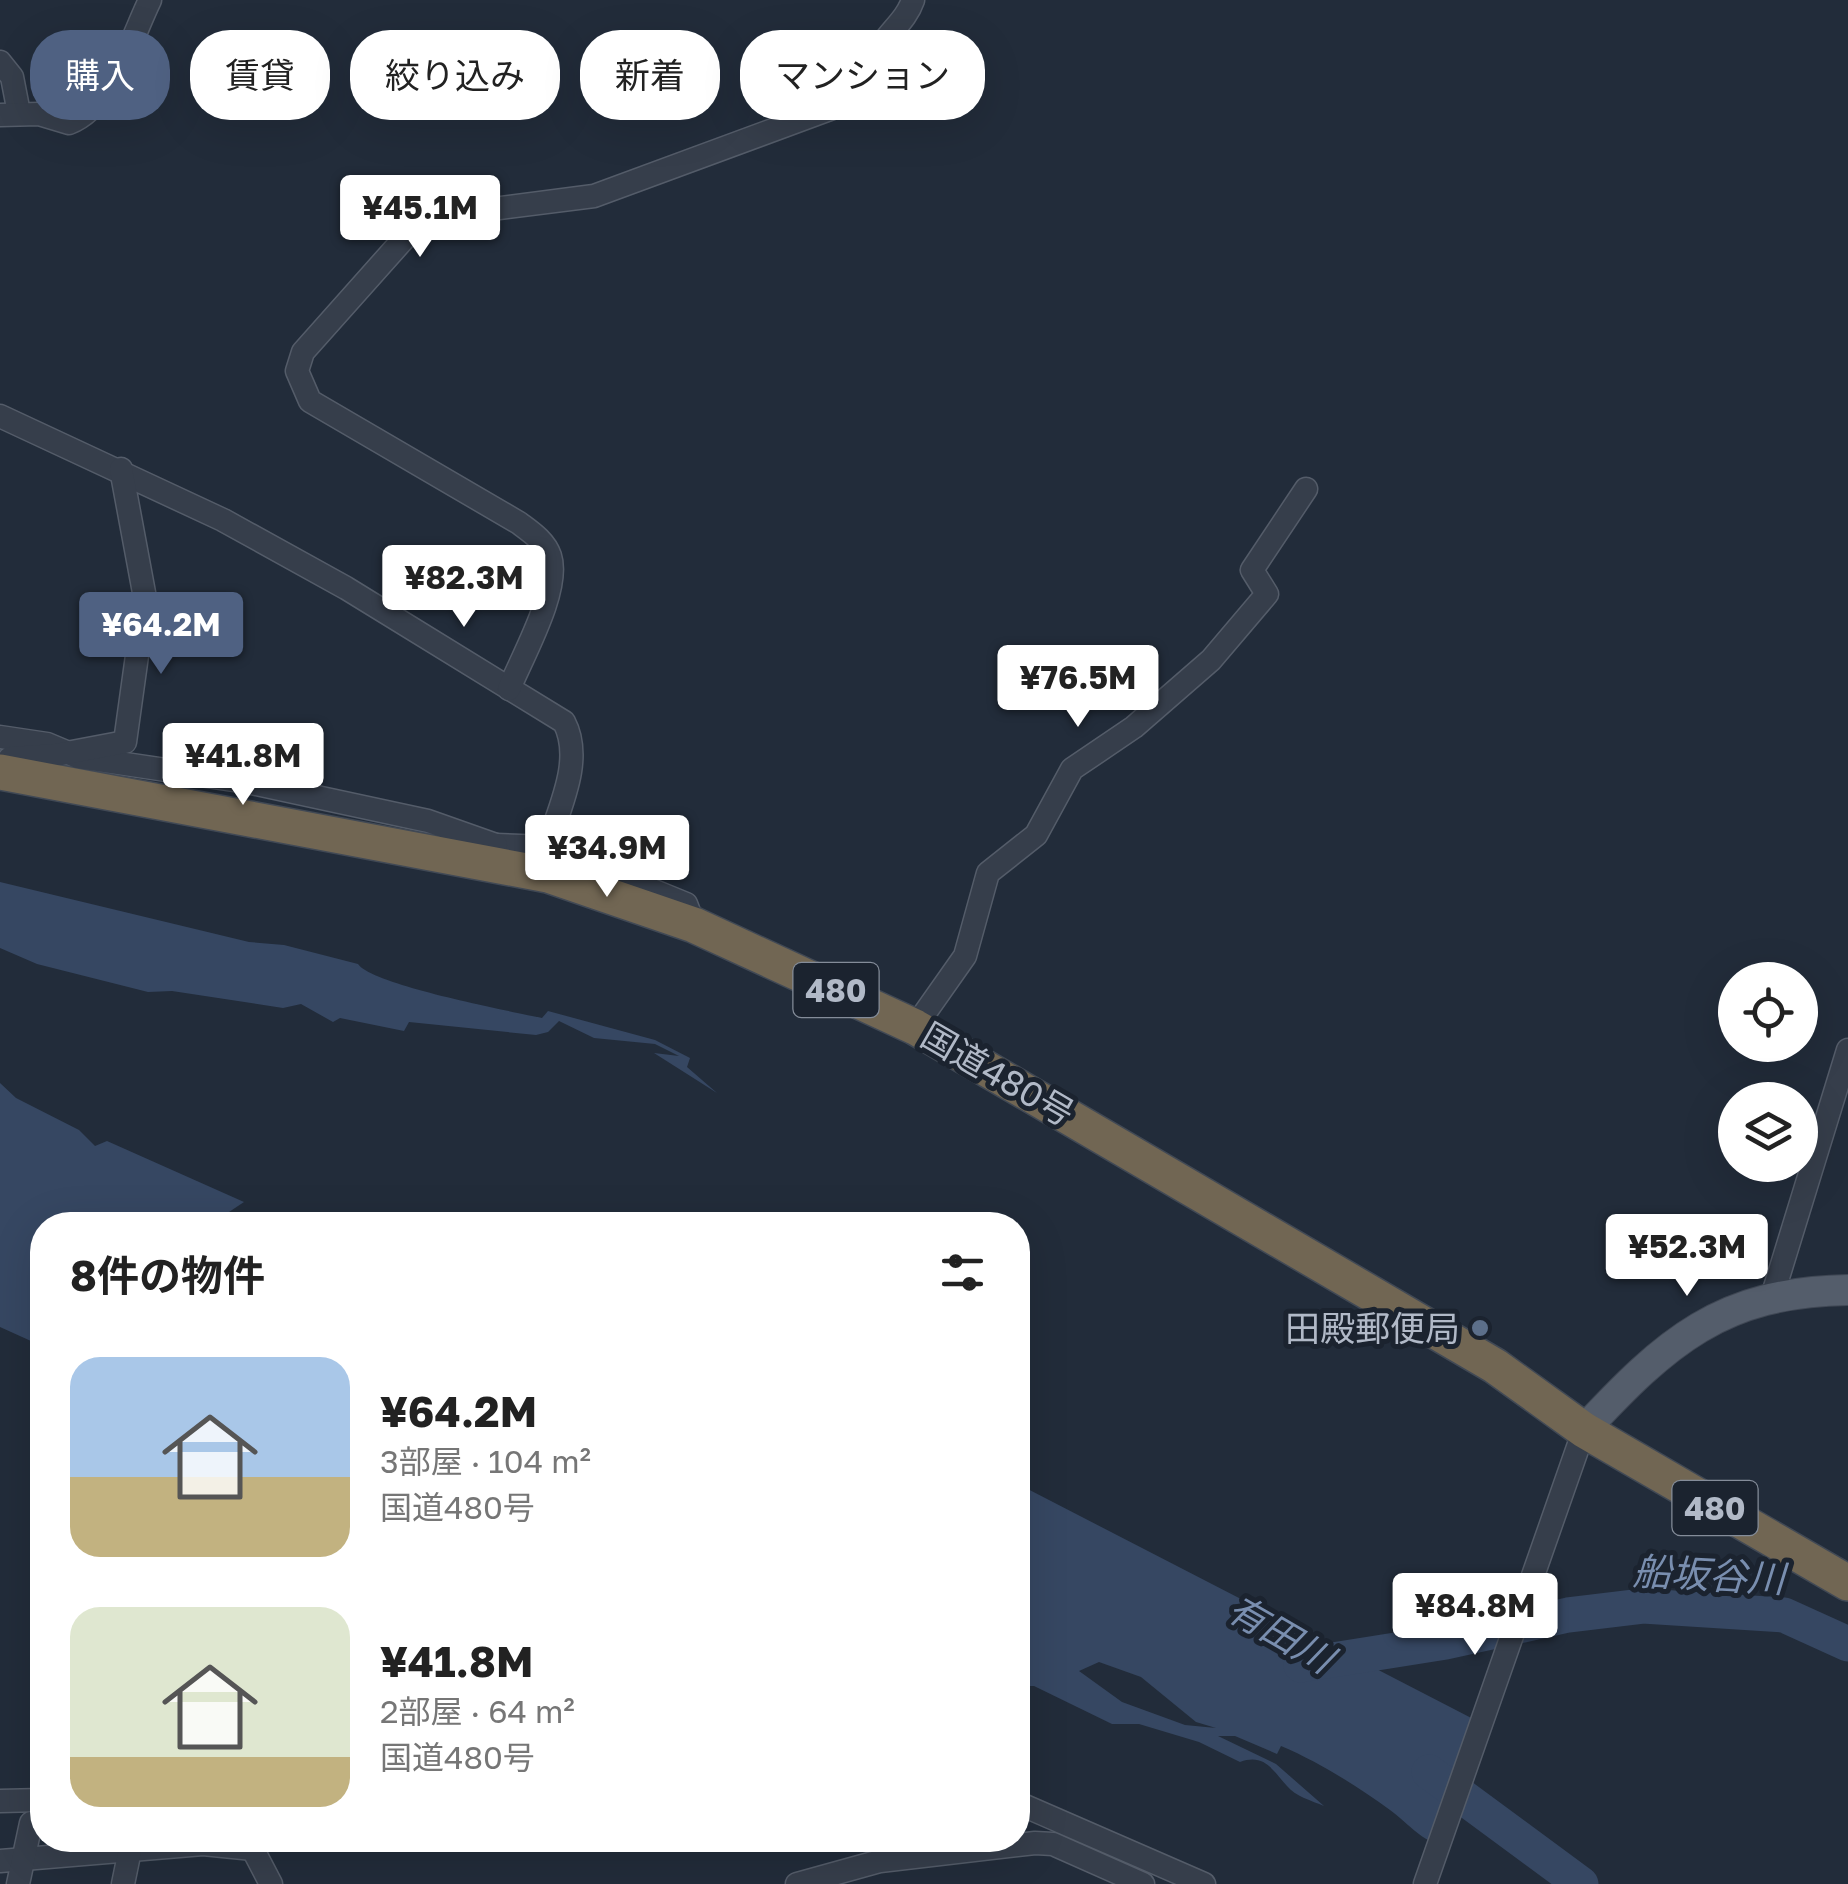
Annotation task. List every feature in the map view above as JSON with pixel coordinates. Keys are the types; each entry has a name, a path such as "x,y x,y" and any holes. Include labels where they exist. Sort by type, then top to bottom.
{"highway":[{"name":"国道480号","path":"0,770 490,853 694,925 915,1027 1495,1366 1579,1440 1848,1583"}],"main road":[{"path":"1579,1440 1681,1337 1730,1309 1772,1297 1848,1290"}],"street":[{"path":"0,62 12,77 9,114 69,123 82,118 107,88 150,0"},
{"path":"510,689 550,588 550,556 539,538 519,522 310,402 297,371 303,352 404,238 430,217 594,196 850,102 867,81 878,50 907,18 913,0"},
{"path":"0,416 122,469 346,588 564,722 572,738 574,757 548,847"},
{"path":"0,770 10,758 125,742 145,598 122,469"},
{"path":"915,1027 965,956 988,872 1036,835 1072,769 1150,714 1225,646 1268,594 1252,570 1306,490"},
{"path":"0,737 68,751 78,758 247,782 428,821 490,853 548,847 686,904 694,925"},
{"path":"1772,1297 1848,1050"},
{"path":"1425,1884 1579,1440"},
{"path":"0,1801 30,1800"},
{"path":"1030,1809 1204,1884"},
{"path":"18,1884 11,1860 30,1823"},
{"path":"1030,1844 1053,1844 1143,1884"},
{"path":"11,1860 106,1852"},
{"path":"123,1884 130,1852"},
{"path":"255,1852 271,1884"},
{"path":"797,1884 880,1861 958,1852"}],"water":[{"path":"0,882 358,964 388,980 443,996 542,1018 548,1011 655,1040 690,1058 687,1067 717,1093 654,1053 679,1056 655,1044 594,1038 559,1021 548,1032 536,1035 409,1022 404,1031 340,1018 333,1022 301,1004 283,1008 172,991 148,992 37,964 0,948"},
{"path":"0,1083 16,1098 79,1130 95,1146 107,1141 244,1202 229,1212 30,1212 30,1341 0,1327"},
{"path":"1030,1490 1481,1723 1440,1845 1351,1783 1281,1746 1277,1754 1235,1736 1218,1736 1276,1764 1324,1806 1294,1793 1262,1762 1240,1762 1199,1742 1139,1724 1112,1724 1030,1686","holes":["1099,1662 1141,1677 1196,1722 1216,1728 1185,1725 1122,1702 1079,1671"]}],"waterway":[{"name":"船坂谷川","path":"1301,1665 1446,1642 1568,1615 1643,1606 1784,1615 1848,1644"},
{"name":"有田川","path":"1429,1772 1581,1884"}],"place":[{"name":"田殿郵便局","path":"1480,1328"}]}
